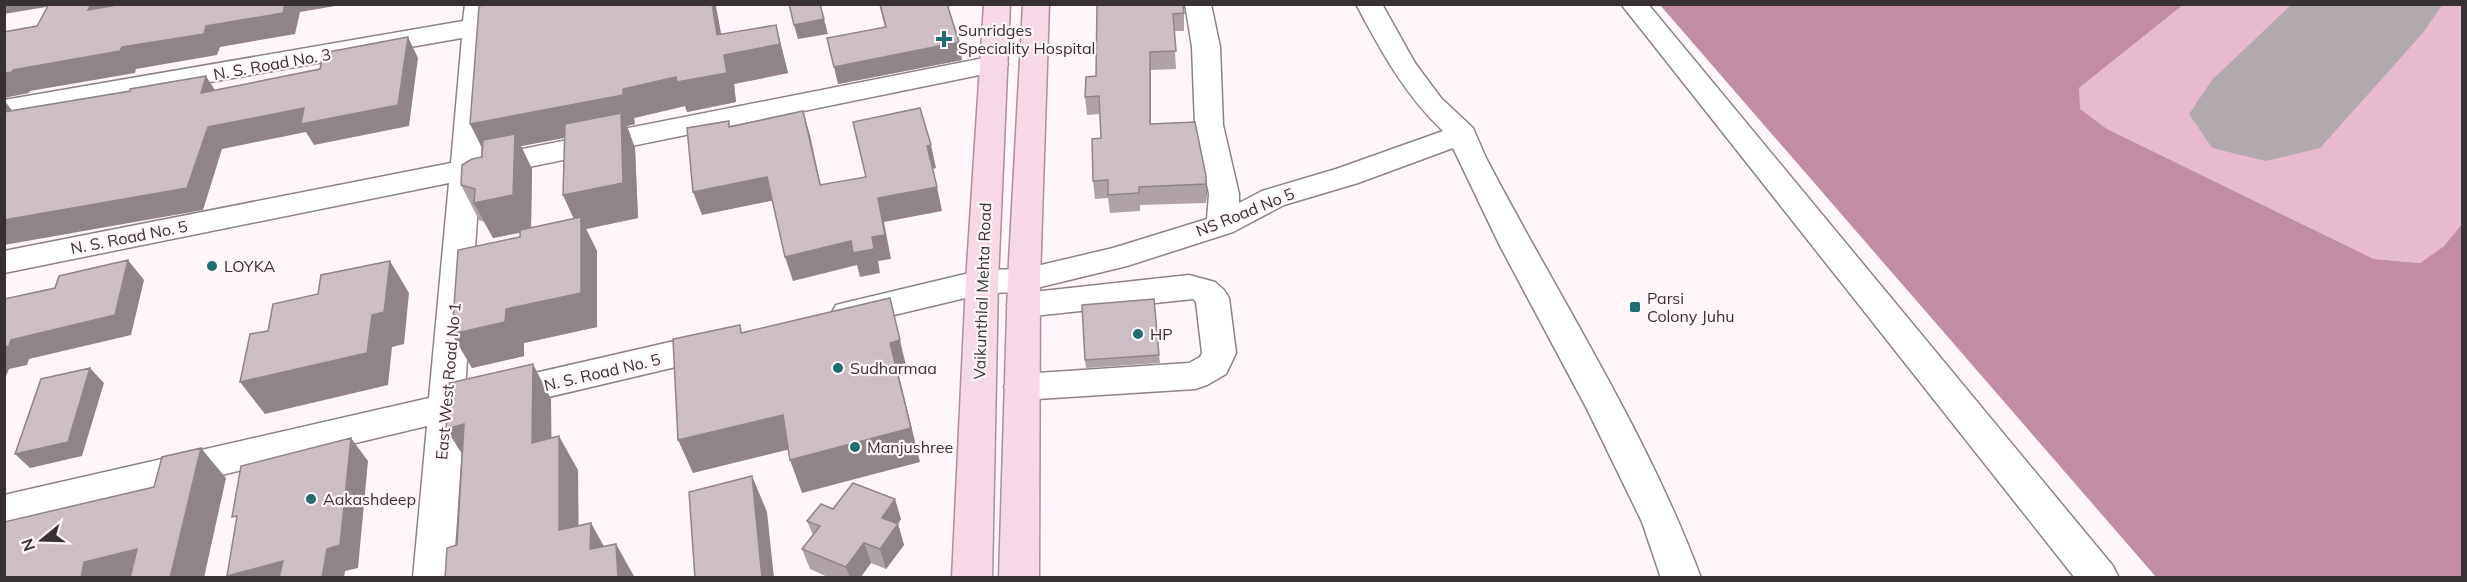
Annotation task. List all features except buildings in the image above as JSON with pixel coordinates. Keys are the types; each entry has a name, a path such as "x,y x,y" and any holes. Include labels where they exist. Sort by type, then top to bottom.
{"main road":[{"name":"Vaikunthlal Mehta Road","path":"972,578 982,282 997,4"},
{"path":"1019,578 1024,292 1036,4"}],"street":[{"name":"N. S. Road No. 3","path":"4,109 477,17 609,4"},
{"path":"1198,4 1206,47 1209,125 1224,194 1222,225"},
{"path":"1369,4 1408,73 1431,104 1463,134 1471,158 1605,409 1661,522 1681,578"},
{"path":"1634,4 2099,578"},
{"name":"East West Road No 1","path":"433,578 477,17"},
{"name":"N. S. Road No. 5","path":"4,262 994,64"},
{"name":"NS Road No 5","path":"1024,292 1116,258 1222,225 1273,198 1347,176 1463,134"},
{"path":"819,321 982,282 1024,292 1189,287 1203,290 1212,298 1219,353 1214,365 1195,376 1022,387"},
{"name":"N. S. Road No. 5","path":"4,511 749,337"}],"shaded area":[{"path":"1660,5 2183,5 2079,88 2080,109 2107,129 2374,259 2420,263 2444,246 2462,224 2462,577 2156,577"},
{"path":"2183,5 2333,5 2232,108 2310,143 2435,5 2462,5 2462,224 2444,246 2420,263 2374,259 2106,129 2079,109 2079,88"}],"runway":[{"path":"2266,114 2373,4"}],"place":[{"name":"Sunridges Speciality Hospital","path":"944,39"},
{"name":"LOYKA","path":"212,266"},
{"name":"Parsi Colony Juhu","path":"1635,307"},
{"name":"HP","path":"1138,334"},
{"name":"Sudharmaa","path":"838,368"},
{"name":"Manjushree","path":"855,447"},
{"name":"Aakashdeep","path":"311,499"}]}
